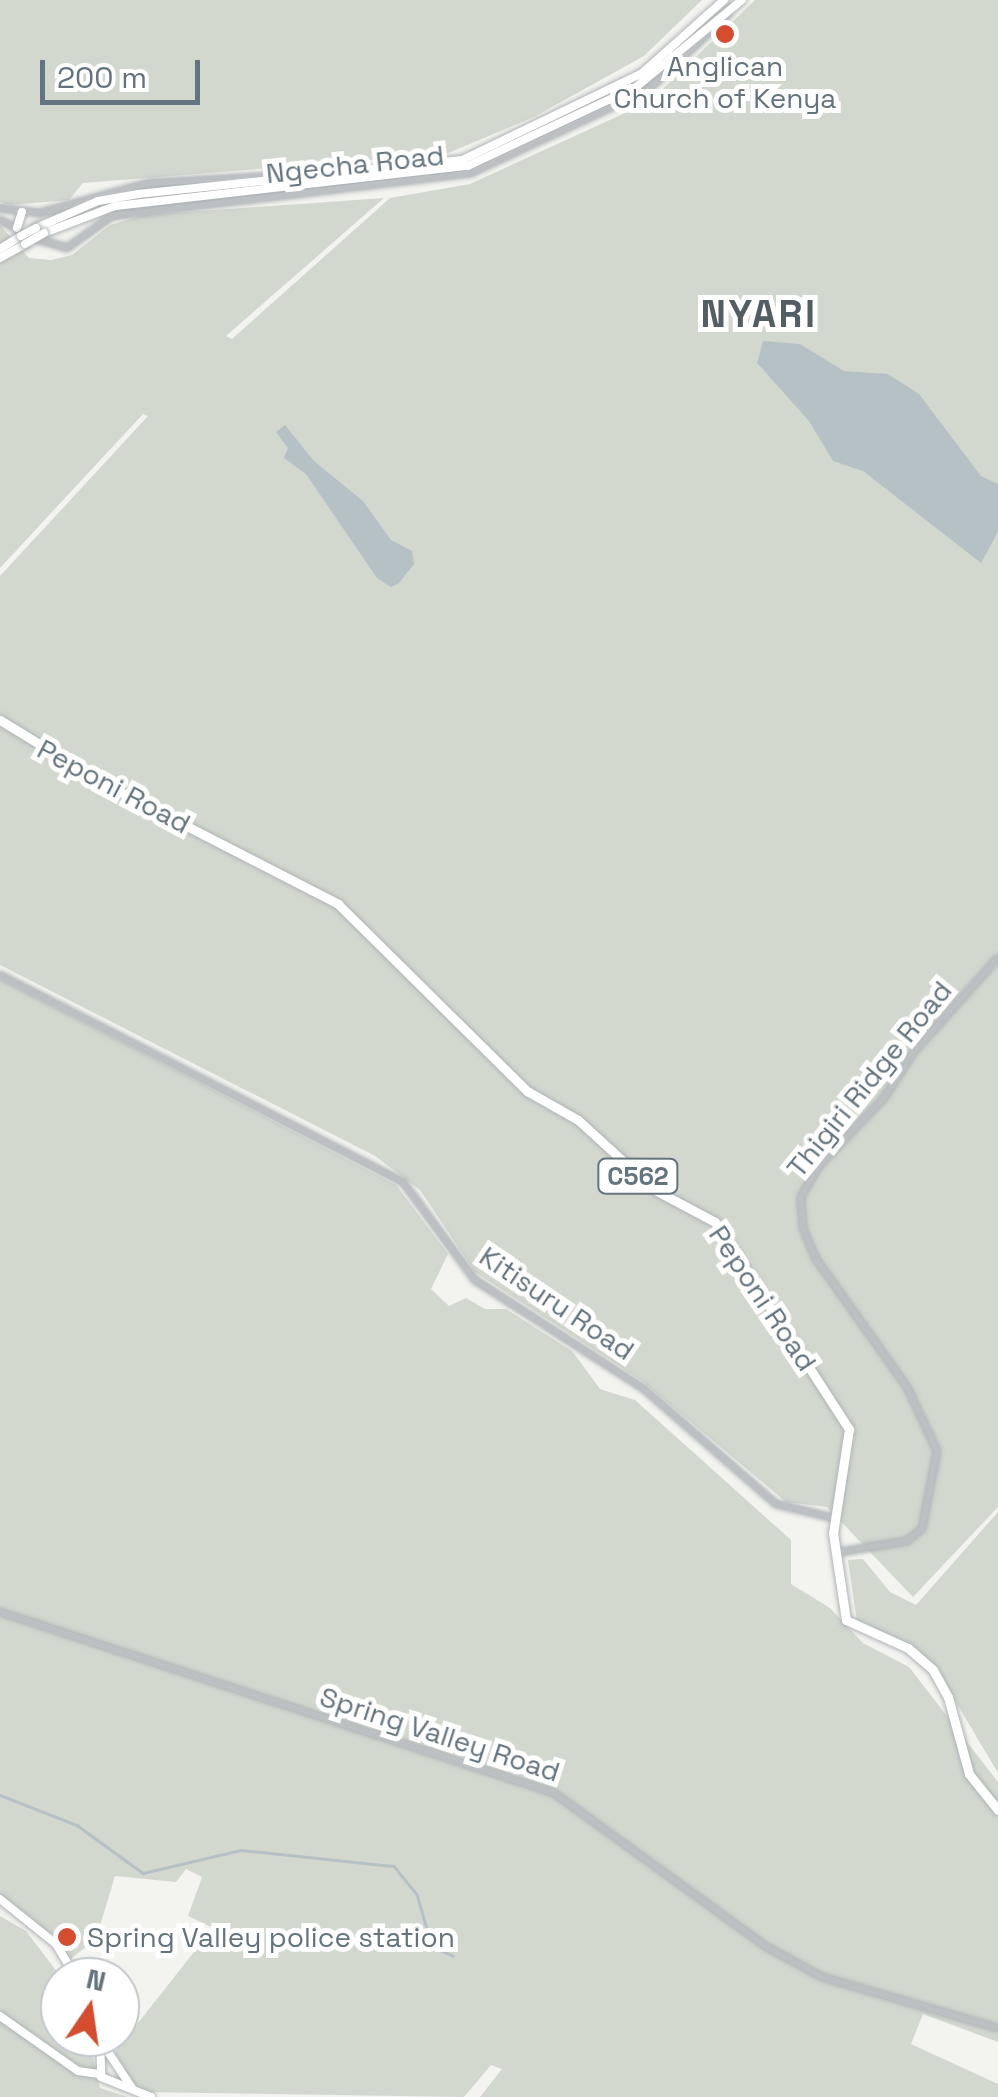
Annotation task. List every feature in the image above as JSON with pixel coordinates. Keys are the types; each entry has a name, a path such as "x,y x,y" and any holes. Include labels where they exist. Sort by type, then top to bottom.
{"main road":[{"path":"0,248 21,236 113,202 424,167 478,154 641,74 724,0"},
{"path":"113,202 300,190 424,176 494,156 636,86 741,1"},
{"path":"0,258 21,236 22,212"},
{"name":"Peponi Road","path":"0,720 101,782 338,904 527,1091 578,1120 655,1190 715,1222 849,1429 843,1499 834,1518 846,1620 908,1648 933,1670 948,1697 969,1774 998,1810"},
{"path":"0,1900 56,1944 64,1957"},
{"path":"0,2016 70,2065 104,2066 116,2078"},
{"path":"103,2057 104,2066 116,2078 151,2097"}],"street":[{"name":"Ngecha Road","path":"0,208 22,212 149,183 319,176"},
{"name":"Ngecha Road","path":"0,220 21,236 66,248 112,216 300,190"},
{"name":"Thigiri Ridge Road","path":"840,1552 894,1544 922,1529 937,1452 907,1387 816,1259 802,1228 801,1196 818,1167 884,1098 913,1053 998,958"},
{"name":"Kitisuru Road","path":"0,976 403,1182 475,1280 616,1369 776,1504 834,1518"},
{"name":"Spring Valley Road","path":"0,1612 554,1793 767,1948 822,1977 998,2028"}],"shaded area":[{"path":"0,0 702,0 644,56 534,117 446,154 83,183 69,200 11,205 0,202"},
{"path":"755,0 998,0 998,1507 913,1597 827,1507 786,1502 642,1381 475,1272 420,1190 375,1156 0,965 0,576 148,416 143,414 0,568 0,225 29,258 51,260 72,255 110,225 144,215 384,198 226,336 232,339 390,198 470,184 649,102"},
{"path":"763,341 800,344 844,371 888,374 919,394 981,476 998,484 998,532 981,563 863,471 833,461 809,421 757,363"},
{"path":"285,425 314,461 363,501 391,540 412,551 414,564 399,583 391,587 377,578 306,474 284,458 288,448 276,432"},
{"path":"0,979 396,1185 448,1254 431,1289 449,1306 466,1298 485,1309 506,1309 572,1351 600,1389 635,1400 791,1540 791,1584 830,1608 863,1643 909,1667 998,1782 998,2042 923,2014 911,2044 998,2084 998,2097 480,2097 502,2069 491,2065 464,2097 137,2092 118,2057 140,2057 140,2020 213,1928 188,1916 202,1877 186,1869 176,1882 115,1876 96,1939 73,1957 67,1957 54,1936 0,1896"},
{"path":"998,1512 998,1773 935,1667 857,1622 848,1560 863,1559 890,1592 916,1605"},
{"path":"0,1916 26,1931 46,1957 40,1957 40,2057 93,2057 100,2088 128,2097 0,2097"}],"waterway":[{"path":"0,1795 77,1825 143,1873 241,1850 394,1866 417,1894 432,1946 453,1956"}],"place":[{"name":"Anglican Church of Kenya","path":"725,34"},
{"name":"Spring Valley police station","path":"67,1937"}],"district":[{"name":"NYARI","path":"759,315"}]}
